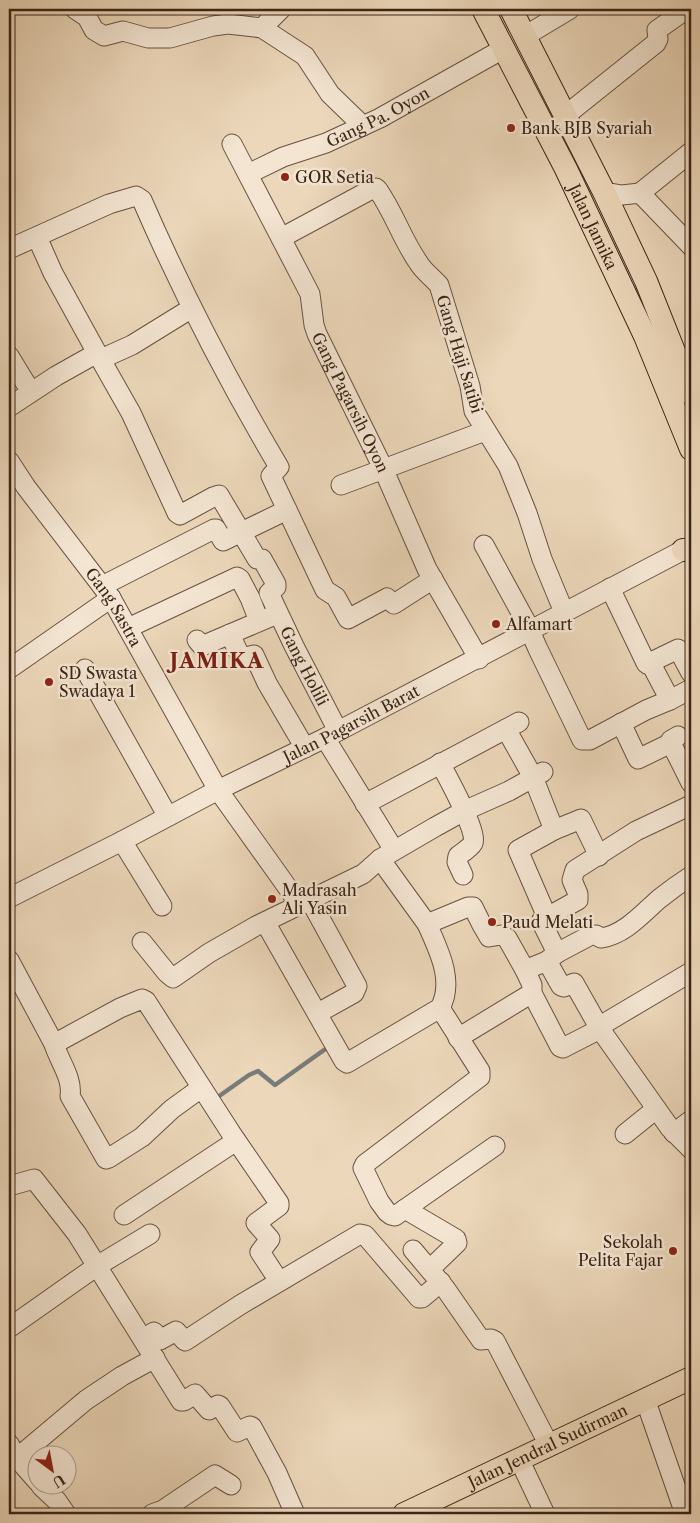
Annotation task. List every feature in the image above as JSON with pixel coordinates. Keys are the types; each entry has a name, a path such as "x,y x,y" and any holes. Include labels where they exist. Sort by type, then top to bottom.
{"main road":[{"name":"Jalan Jamika","path":"483,9 566,169 641,328 691,449"},
{"name":"Jalan Jamika","path":"511,9 566,115 646,281 691,394"},
{"name":"Jalan Jendral Sudirman","path":"404,1514 691,1378"}],"street":[{"path":"75,9 87,17 94,30 104,36 123,32 148,38 170,38 214,26 234,25 271,15 305,56 330,94 363,126"},
{"path":"525,36 570,9"},
{"path":"566,115 656,43 658,38 657,30 687,9"},
{"name":"Gang Pa. Oyon","path":"248,174 283,157 326,143 363,126 503,49"},
{"name":"Gang Pagarsih Oyon","path":"232,144 310,294 317,334 384,470 433,579 478,658"},
{"path":"604,192 622,195 640,193 691,152"},
{"name":"Gang Haji Satibi","path":"281,238 376,188 391,210 418,263 439,285 470,386 474,411 508,466 527,513 542,559 564,612"},
{"path":"640,193 691,246"},
{"path":"9,249 110,204 136,196 142,200 192,308 228,379 279,467 271,476 325,590 336,597 348,619 387,598 394,604 433,579"},
{"path":"37,236 53,273 131,413 177,513 180,515 219,495 257,559 262,559 276,584 276,588 269,593 275,607 259,621 202,646 197,640"},
{"path":"9,408 31,392 99,356 132,345 192,308"},
{"path":"9,356 31,392"},
{"path":"341,485 485,431"},
{"name":"Gang Sastra","path":"9,461 26,487 107,592 218,790 305,902 357,986 354,993 318,1013"},
{"path":"9,669 107,592 214,529 223,541 287,510"},
{"path":"484,545 530,631 582,740 590,740 646,710 691,689"},
{"name":"Jalan Pagarsih Barat","path":"9,898 122,841 167,815 331,735 689,547"},
{"path":"128,628 237,577 240,578 250,598 259,621"},
{"path":"610,588 646,663 678,648 691,673"},
{"name":"Gang Holili","path":"275,607 331,735 365,804 387,855 427,924 444,967 445,998 440,1008"},
{"path":"230,634 241,658 254,655 267,682 305,748"},
{"path":"650,662 670,700"},
{"path":"85,669 167,815"},
{"path":"621,724 638,759 674,739 691,783"},
{"path":"365,804 513,725 538,774 554,830"},
{"path":"440,763 464,811 474,838 472,844 458,856 457,862 463,875"},
{"path":"142,942 167,973 174,978 264,922 363,874 387,855 464,811 509,792 538,774"},
{"path":"691,805 653,821 575,870 572,880 578,894 578,900 542,920 561,986 564,987 574,983 600,1027 656,1108 674,1133 691,1149"},
{"path":"547,917 518,850 554,830 581,819 600,856"},
{"path":"122,841 162,906"},
{"path":"458,1038 591,934 601,938 615,934 645,913 668,892 691,876"},
{"path":"427,924 468,907 473,907 490,937 501,935 507,938 560,1047 563,1048 691,972"},
{"path":"264,922 344,1061 347,1063 440,1008 480,1072 480,1077 369,1160 363,1168 379,1200 391,1215 395,1216 495,1146"},
{"path":"9,960 54,1044 69,1080 70,1096 106,1158 109,1158 142,1137 172,1109 201,1088"},
{"path":"54,1044 120,1008 142,999 149,1006 236,1141 280,1204 256,1223 270,1239 260,1252 279,1281"},
{"path":"625,1134 656,1108"},
{"path":"674,1133 691,1120"},
{"path":"124,1215 236,1141"},
{"path":"9,1186 34,1179 77,1234 182,1401 195,1394 209,1410 218,1405 220,1406 237,1432 250,1426 252,1427 277,1473 296,1514"},
{"path":"143,1339 154,1332 160,1340 176,1331 185,1342 279,1281 355,1236 362,1234 365,1235 419,1298 422,1298 457,1243 456,1239 405,1209"},
{"path":"9,1328 97,1266 150,1234"},
{"path":"413,1250 436,1276 481,1340 491,1339 495,1341 549,1445"},
{"path":"28,1470 13,1451 122,1376 155,1358"},
{"path":"645,1399 686,1514"},
{"path":"519,1459 545,1514"},
{"path":"152,1514 163,1510 215,1475 232,1485"},
{"path":"52,1496 66,1514"}],"waterway":[{"path":"215,1099 249,1075 258,1071 275,1085 331,1045"}],"place":[{"name":"Bank BJB Syariah","path":"511,128"},
{"name":"GOR Setia","path":"285,177"},
{"name":"Alfamart","path":"496,624"},
{"name":"SD Swasta Swadaya 1","path":"49,682"},
{"name":"Madrasah Ali Yasin","path":"272,899"},
{"name":"Paud Melati","path":"492,922"},
{"name":"Sekolah Pelita Fajar","path":"673,1251"}],"district":[{"name":"JAMIKA","path":"217,660"}]}
